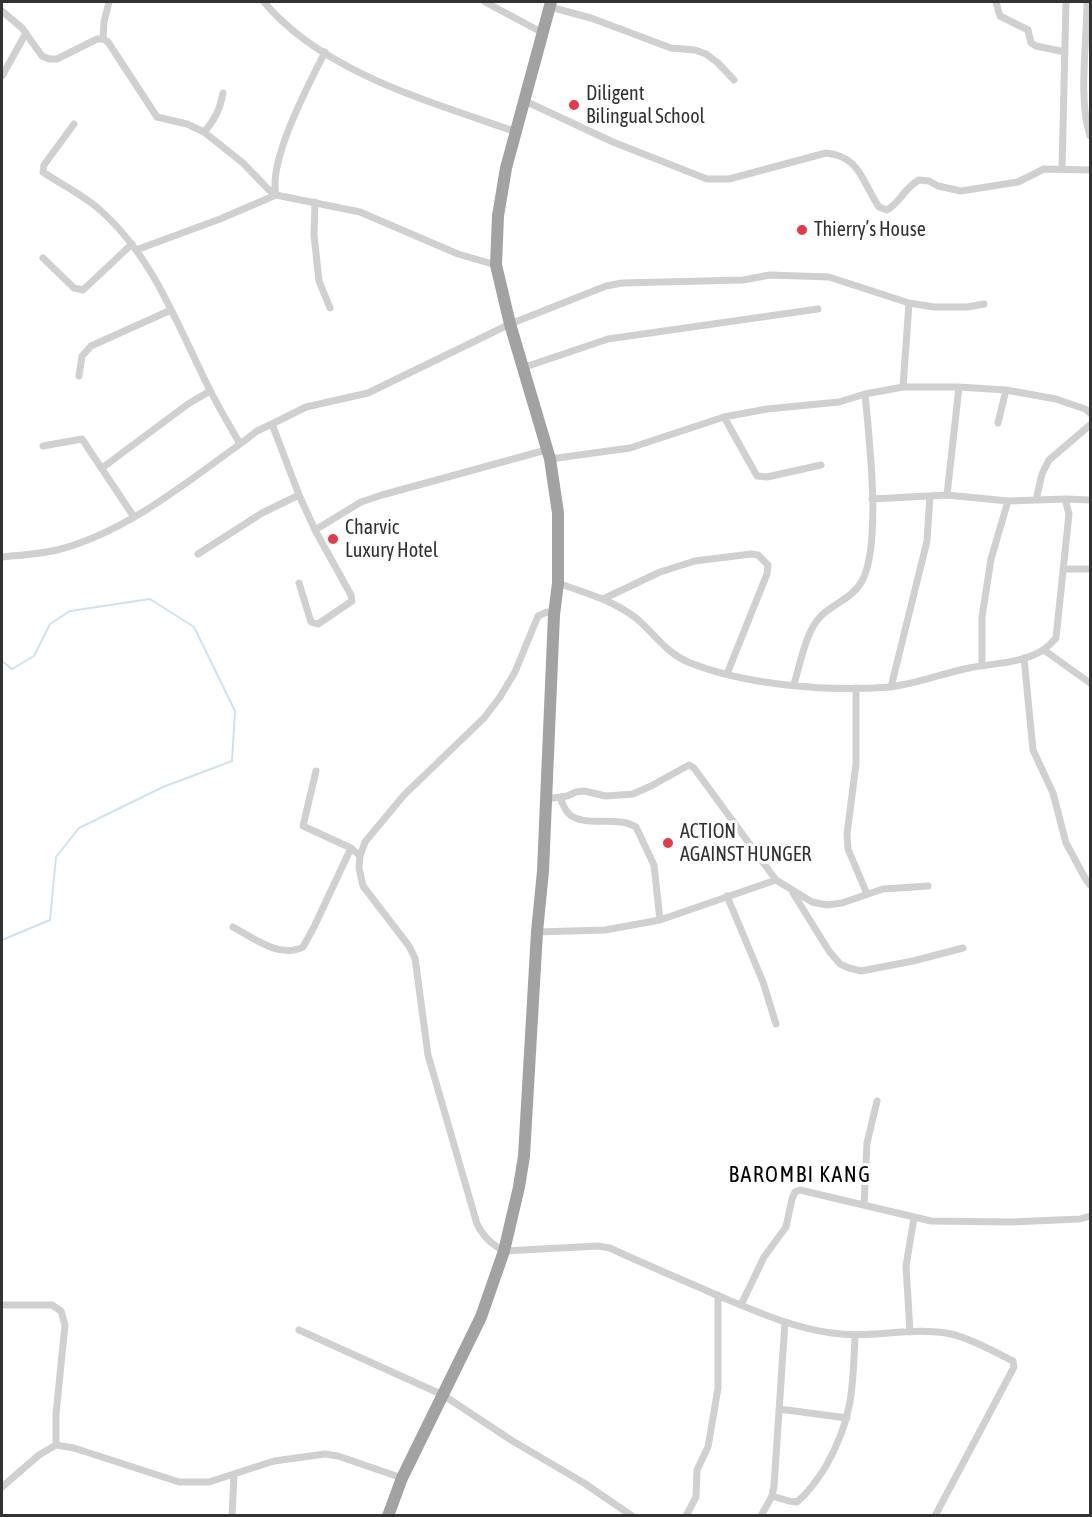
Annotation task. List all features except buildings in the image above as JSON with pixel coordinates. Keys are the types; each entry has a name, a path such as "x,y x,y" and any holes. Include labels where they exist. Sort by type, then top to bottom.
{"highway":[{"path":"388,1515 402,1478 481,1317 504,1251 524,1156 537,932 543,871 554,615 558,583 558,513 548,454 522,368 496,265 498,216 506,168 550,4"}],"street":[{"path":"103,39 109,2"},
{"path":"264,2 306,40 349,68 414,95 516,132"},
{"path":"485,2 543,33"},
{"path":"996,2 999,16 1028,30 1031,43 1065,52"},
{"path":"1062,169 1066,2"},
{"path":"1087,2 1089,23 1084,91 1090,136"},
{"path":"550,4 671,48 695,50 706,54 734,80"},
{"path":"2,11 26,33 42,56 49,60 57,59 89,42 103,39 108,42 157,117 187,124 204,132 243,163 276,195 360,212 458,254 496,265"},
{"path":"2,76 26,33"},
{"path":"276,195 274,188 276,174 287,135 325,52"},
{"path":"204,132 214,121 223,93"},
{"path":"525,101 614,142 707,179 729,179 826,153 837,154 846,157 855,166 879,207 887,210 893,207 908,188 919,180 961,191 1018,182 1044,169 1090,170"},
{"path":"74,124 44,165 43,172 100,210 144,260 210,391 240,444"},
{"path":"43,258 74,288 83,290 134,247 220,219 276,195"},
{"path":"315,202 314,235 319,281 330,308"},
{"path":"2,557 62,549 94,537 134,517 257,431 306,407 368,393 510,324 606,286 662,280 743,280 770,275 829,277 909,303 934,307 967,307 984,304"},
{"path":"903,387 909,303"},
{"path":"522,368 608,339 818,309"},
{"path":"79,376 82,356 91,346 171,310"},
{"path":"315,530 361,502 382,495 548,454 630,448 724,417 767,409 839,402 865,394 903,387 1006,390 1056,399 1090,413"},
{"path":"947,495 959,387"},
{"path":"998,423 1006,390"},
{"path":"102,468 188,404 210,391"},
{"path":"794,684 813,626 821,616 849,597 862,583 869,565 872,498 865,394"},
{"path":"724,417 757,476 767,477 821,465"},
{"path":"272,424 299,495 315,530 351,595 352,602 318,624 311,622 299,583"},
{"path":"1036,500 1042,474 1050,460 1090,425"},
{"path":"43,446 82,439 134,517"},
{"path":"198,554 262,513 299,495"},
{"path":"872,498 947,495 1008,501 1090,500"},
{"path":"891,687 927,541 930,496"},
{"path":"558,583 619,607 638,620 668,651 687,661 727,674 758,681 794,684 856,688 891,687 982,666 1016,661 1044,650 1056,638 1069,514 1065,499"},
{"path":"982,666 982,617 989,571 1008,501"},
{"path":"603,599 660,572 695,561 758,555 768,565 767,574 727,674"},
{"path":"1063,569 1090,569"},
{"path":"554,615 547,612 538,616 515,672 500,698 484,718 404,795 365,842 360,856 359,868 363,886 409,946 415,958 428,1055 477,1224 484,1236 504,1251 598,1246 610,1248 685,1283 785,1322 831,1333 855,1335 930,1331 964,1337 1013,1361 1014,1364 935,1515"},
{"path":"1044,650 1090,683"},
{"path":"1024,658 1034,750 1053,793 1066,843 1090,885"},
{"path":"856,688 856,764 846,834 848,849 867,894"},
{"path":"546,799 584,791 606,796 633,794 689,765 776,880 812,902 827,905 842,903 883,889 928,886"},
{"path":"316,771 303,826 351,848 360,856"},
{"path":"560,797 567,813 574,818 626,822 636,827 654,866 660,920"},
{"path":"233,927 280,951 303,947 351,848"},
{"path":"537,932 606,930 660,920 776,880"},
{"path":"792,890 829,951 840,964 849,968 861,971 963,948"},
{"path":"727,896 763,982 776,1024"},
{"path":"864,1205 867,1143 877,1101"},
{"path":"741,1305 764,1257 786,1227 792,1199 795,1192 800,1190 914,1218 948,1222 1011,1222 1080,1219 1090,1216"},
{"path":"910,1332 906,1266 914,1218"},
{"path":"686,1515 696,1497 697,1470 708,1447 718,1388 717,1295"},
{"path":"2,1305 52,1305 61,1311 65,1325 56,1414 56,1445"},
{"path":"761,1515 772,1496 785,1322"},
{"path":"298,1330 443,1395 632,1515"},
{"path":"772,1496 797,1502 805,1496 820,1476 832,1455 847,1418 853,1386 855,1335"},
{"path":"779,1409 847,1418"},
{"path":"2,1487 39,1455 56,1445 74,1448 179,1482 209,1482 274,1461 325,1454 338,1456 402,1478"},
{"path":"232,1515 234,1475"}],"waterway":[{"path":"2,661 12,669 34,656 50,624 70,611 150,599 194,627 235,711 232,761 163,787 79,828 56,857 50,920 2,940"}],"place":[{"name":"Diligent Bilingual School","path":"574,105"},
{"name":"Thierry’s House","path":"802,230"},
{"name":"Charvic Luxury Hotel","path":"333,539"},
{"name":"ACTION AGAINST HUNGER","path":"668,843"}],"district":[{"name":"BAROMBI KANG","path":"800,1175"}]}
